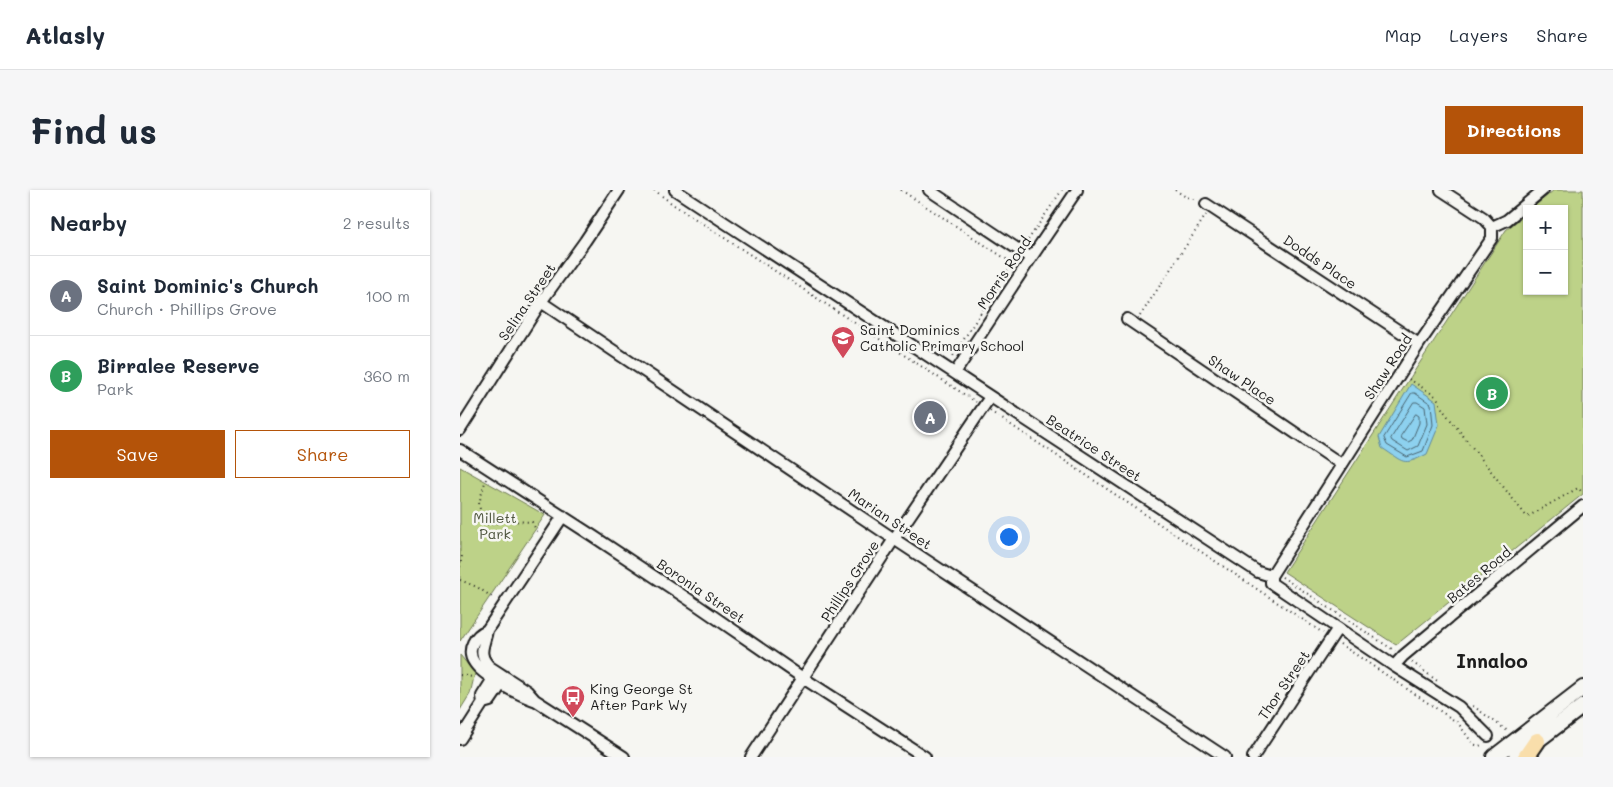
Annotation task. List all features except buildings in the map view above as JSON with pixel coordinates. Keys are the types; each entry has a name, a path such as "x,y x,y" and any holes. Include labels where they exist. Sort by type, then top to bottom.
{"main road":[{"path":"1516,757 1537,742 1579,706 1583,688"},
{"path":"1494,757 1579,706"},
{"path":"1526,757 1537,742"}],"street":[{"name":"Selina Street","path":"460,430 541,302 619,190"},
{"name":"Beatrice Street","path":"675,190 1258,572 1273,573 1271,583 1394,666 1459,707 1487,740"},
{"path":"929,190 1031,258"},
{"name":"Morris Road","path":"956,373 1077,190"},
{"path":"1440,190 1484,218 1492,227 1507,220 1543,190"},
{"name":"Dodds Place","path":"1208,205 1419,344"},
{"name":"Shaw Road","path":"1273,573 1419,344 1492,238 1492,227"},
{"name":"Marian Street","path":"541,302 894,539 1225,757"},
{"name":"Shaw Place","path":"1131,322 1341,464"},
{"name":"Phillips Grove","path":"751,757 990,397"},
{"name":"Boronia Street","path":"460,450 690,599 803,678 924,757"},
{"name":"Bates Road","path":"1394,666 1403,656 1583,506"},
{"path":"563,516 487,630 479,633 474,640 476,649 472,660 481,671 499,678 523,697 535,700 624,757"},
{"name":"Thor Street","path":"1253,757 1338,628"},
{"path":"460,739 483,704 482,696 499,678"}],"path":[{"path":"654,190 1458,723 1473,744 1479,746 1487,740"},
{"path":"901,190 1006,259 1011,266 949,361"},
{"path":"1028,240 1062,190"},
{"path":"1131,322 1208,205 1186,197 1175,190"},
{"path":"1401,374 1437,397 1443,410 1527,517 1578,488 1583,493"},
{"path":"489,469 479,502 482,522 490,525 509,520 532,522 536,530 548,539"},
{"path":"460,567 462,556"},
{"path":"1273,573 1403,656"},
{"path":"460,580 477,587 504,604"}],"green space":[{"path":"1554,190 1583,190 1583,494 1396,645 1284,572 1506,230 1523,216 1523,295 1568,295 1568,205 1536,205"},
{"name":"Millett Park","path":"460,467 545,515 460,641"},
{"path":"460,655 475,673 470,694 460,710"}],"water":[{"path":"1411,384 1436,401 1439,425 1427,454 1408,462 1399,459 1382,448 1379,437"}],"place":[{"name":"Saint Dominics Catholic Primary School","path":"843,359"},
{"name":"Birralee Reserve","path":"1492,393"},
{"name":"Saint Dominic's Church","path":"930,417"},
{"name":"King George St After Park Wy","path":"573,718"}],"district":[{"name":"Innaloo","path":"1492,661"}]}
